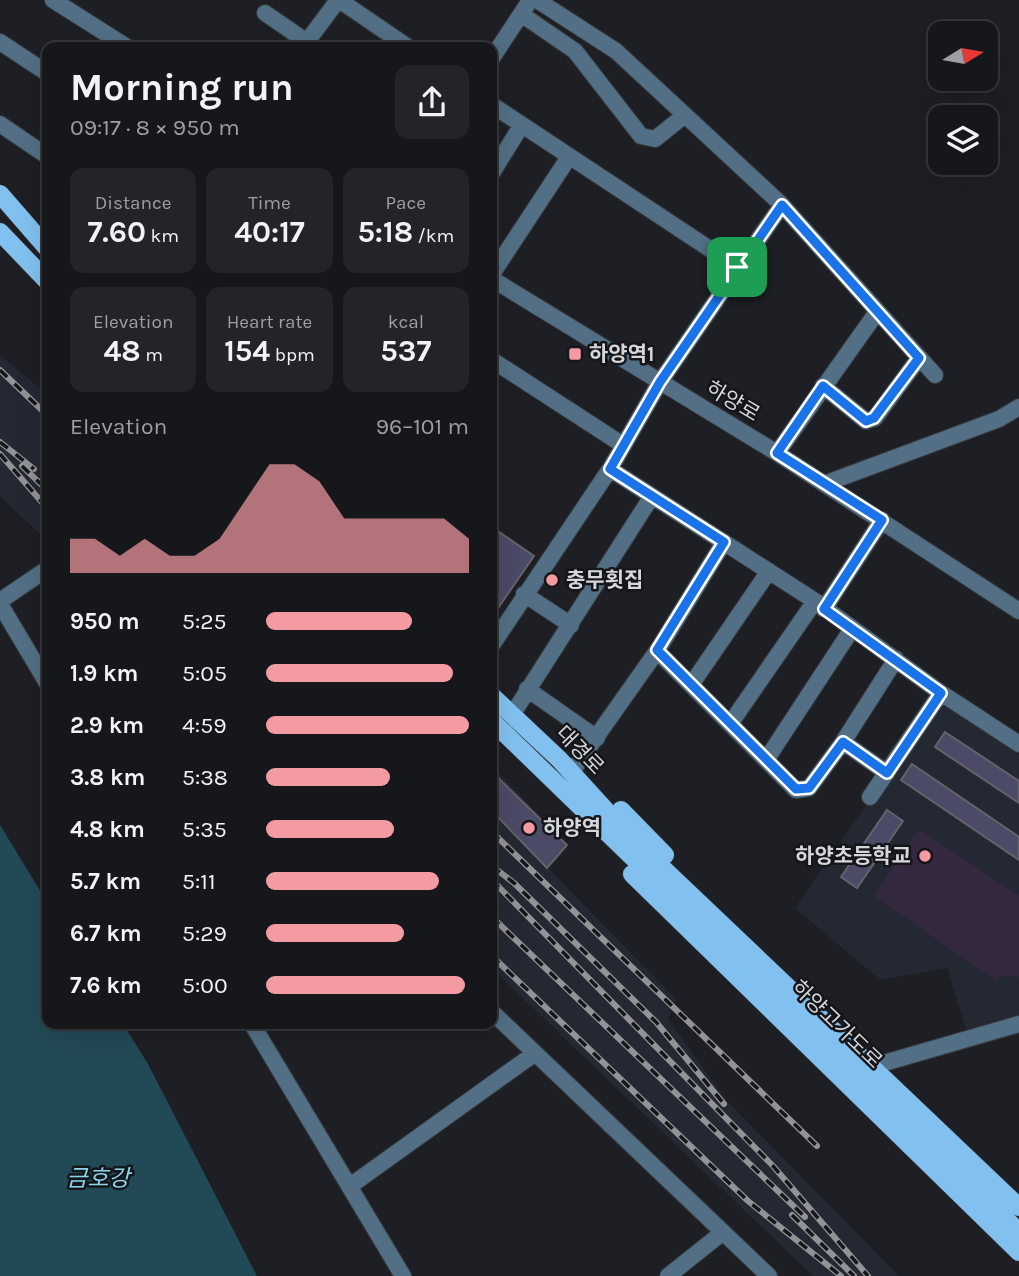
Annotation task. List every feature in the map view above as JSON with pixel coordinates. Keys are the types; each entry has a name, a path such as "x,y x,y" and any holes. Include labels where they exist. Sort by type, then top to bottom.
{"main road":[{"path":"0,194 42,235"},
{"path":"0,232 42,276"},
{"name":"대경로","path":"497,701 567,763 628,844"},
{"name":"대경로","path":"497,726 583,810 628,844"},
{"path":"567,763 1019,1194"},
{"path":"583,810 602,841 657,900 1019,1252"},
{"name":"하양고가도로","path":"628,844 1019,1208"},
{"name":"하양고가도로","path":"628,844 1019,1232"}],"street":[{"path":"53,0 119,42"},
{"path":"307,42 338,0 401,42"},
{"path":"497,50 530,0"},
{"path":"537,0 616,51 782,205 934,375"},
{"path":"265,13 301,42"},
{"path":"521,14 575,51 641,136 654,139 685,115"},
{"path":"2,49 42,70"},
{"path":"497,108 737,267"},
{"path":"0,124 42,153"},
{"path":"497,165 522,126"},
{"path":"497,269 569,157"},
{"path":"497,637 610,469 660,382 782,205"},
{"name":"하양로","path":"497,280 777,453 1019,611"},
{"path":"777,453 877,312"},
{"path":"823,386 866,421 874,418 919,358"},
{"path":"497,369 623,445"},
{"path":"824,484 999,419 1019,407"},
{"path":"610,469 819,605 941,693 1019,744"},
{"path":"512,715 652,496"},
{"path":"730,724 882,520"},
{"path":"567,763 597,738 657,650 724,542"},
{"path":"42,572 0,603 42,674"},
{"path":"691,685 769,572"},
{"path":"524,594 571,625"},
{"path":"766,760 852,629"},
{"path":"657,650 796,789 809,788 843,742 896,659"},
{"path":"527,689 597,738"},
{"path":"870,797 941,693"},
{"path":"843,742 887,773"},
{"path":"497,1017 769,1276"},
{"path":"884,1063 1018,1026"},
{"path":"255,1029 403,1276"},
{"path":"350,1186 534,1054"},
{"path":"668,1276 722,1233"}],"shaded area":[{"path":"0,355 42,390 42,536 0,496"},
{"name":"하양초등학교","path":"939,700 1019,755 1019,1027 970,1041 947,968 880,980 795,908"},
{"path":"497,770 567,845 548,868 676,999 668,1019 727,1101 899,1276 813,1276 497,974"},
{"path":"919,829 1019,896 1019,977 999,976 996,981 874,896"}],"water":[{"name":"금호강","path":"0,825 42,894 42,1029 126,1029 148,1064 257,1276 0,1276"}],"building":[{"path":"497,530 534,556 497,610"},
{"path":"945,732 1019,781 1019,803 935,747"},
{"path":"912,764 1019,837 1019,860 901,780"},
{"name":"하양역","path":"497,777 567,845 547,868 497,816"},
{"path":"887,810 903,821 857,888 841,877"}],"railway":[{"path":"0,370 42,410"},
{"path":"0,442 34,469"},
{"path":"0,454 42,502"},
{"path":"22,466 42,485"},
{"path":"497,837 817,1146"},
{"path":"497,870 514,883 656,1022 724,1104"},
{"path":"497,885 773,1166 868,1276"},
{"path":"497,922 805,1217"},
{"path":"497,961 748,1201 841,1276"},
{"path":"792,1215 854,1276"}],"place":[{"name":"하양역1","path":"575,354"},
{"name":"충무횟집","path":"552,580"},
{"name":"하양역","path":"529,828"},
{"name":"하양초등학교","path":"925,856"}],"route":[{"path":"782,205 919,358 874,418 866,421 823,386 777,453 882,520 824,609 941,693 887,773 843,742 809,788 796,789 657,650 724,542 610,469 660,382 737,267 782,205"}]}
